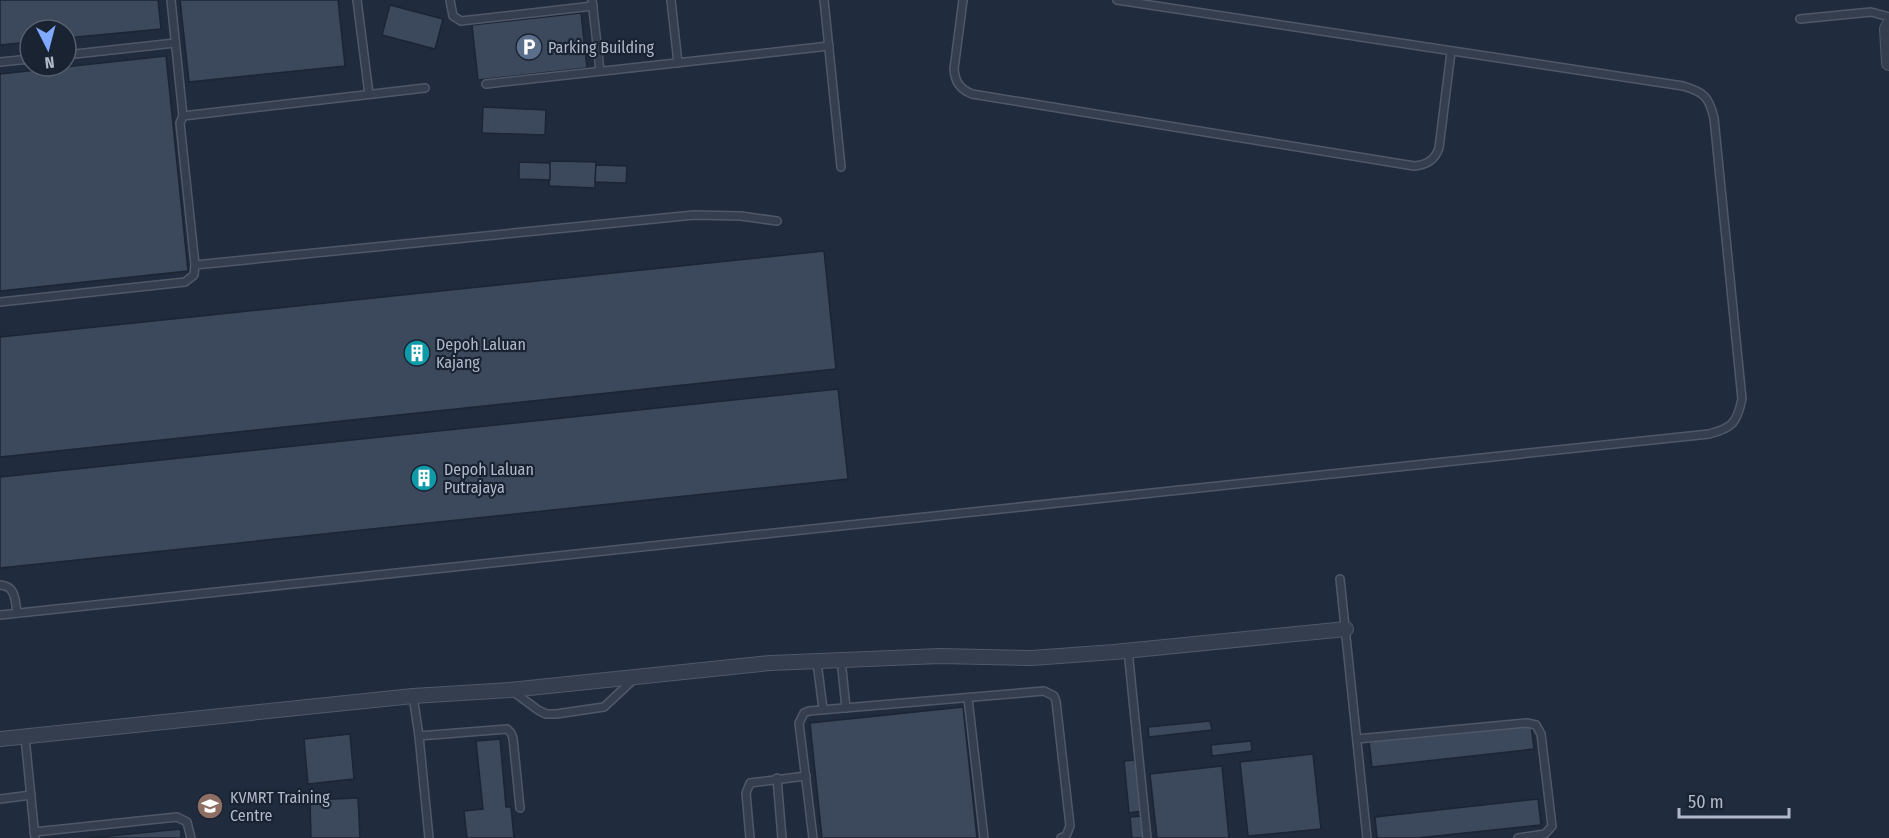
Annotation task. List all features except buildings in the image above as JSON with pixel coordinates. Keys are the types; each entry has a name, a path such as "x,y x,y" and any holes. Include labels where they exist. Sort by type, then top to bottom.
{"street":[{"path":"1889,25 1887,30 1889,63"},
{"path":"0,740 413,696 510,690 770,663 940,656 1032,658 1346,629"}],"lane":[{"path":"0,302 185,282 194,276 195,265 180,123 183,116 171,0"},
{"path":"357,0 369,94"},
{"path":"450,0 453,16 461,21 592,3 600,71"},
{"path":"671,0 678,63"},
{"path":"824,0 841,167"},
{"path":"963,0 954,69 955,78 965,91 972,94 1414,166 1430,162 1436,156 1439,148 1451,52"},
{"path":"0,615 1709,434 1723,431 1734,424 1742,399 1714,118 1706,98 1698,90 1116,0"},
{"path":"1800,19 1871,12 1889,17"},
{"path":"78,54 175,44"},
{"path":"486,84 829,46"},
{"path":"0,62 18,60"},
{"path":"183,116 425,88"},
{"path":"195,265 685,215 741,216 777,221"},
{"path":"1341,579 1366,838"},
{"path":"0,585 13,591 17,613"},
{"path":"1128,650 1147,838"},
{"path":"841,659 846,708"},
{"path":"817,662 823,709"},
{"path":"510,690 546,714 566,713 604,707 636,677"},
{"path":"813,838 800,717 804,713 823,709 1044,692 1054,696 1070,826 1066,836 1061,838"},
{"path":"413,696 429,838"},
{"path":"968,698 984,838"},
{"path":"1357,739 1527,723 1536,725 1541,734 1552,826 1545,834 1518,838"},
{"path":"419,736 507,729 513,738 520,808"},
{"path":"24,737 35,835 177,817 188,822 190,838"},
{"path":"750,838 747,787 756,781 806,776"},
{"path":"777,778 782,838"},
{"path":"0,799 31,795"}],"place":[{"name":"Parking Building","path":"529,47"},
{"name":"Depoh Laluan Kajang","path":"417,353"},
{"name":"Depoh Laluan Putrajaya","path":"424,478"},
{"name":"KVMRT Training Centre","path":"210,806"}]}
